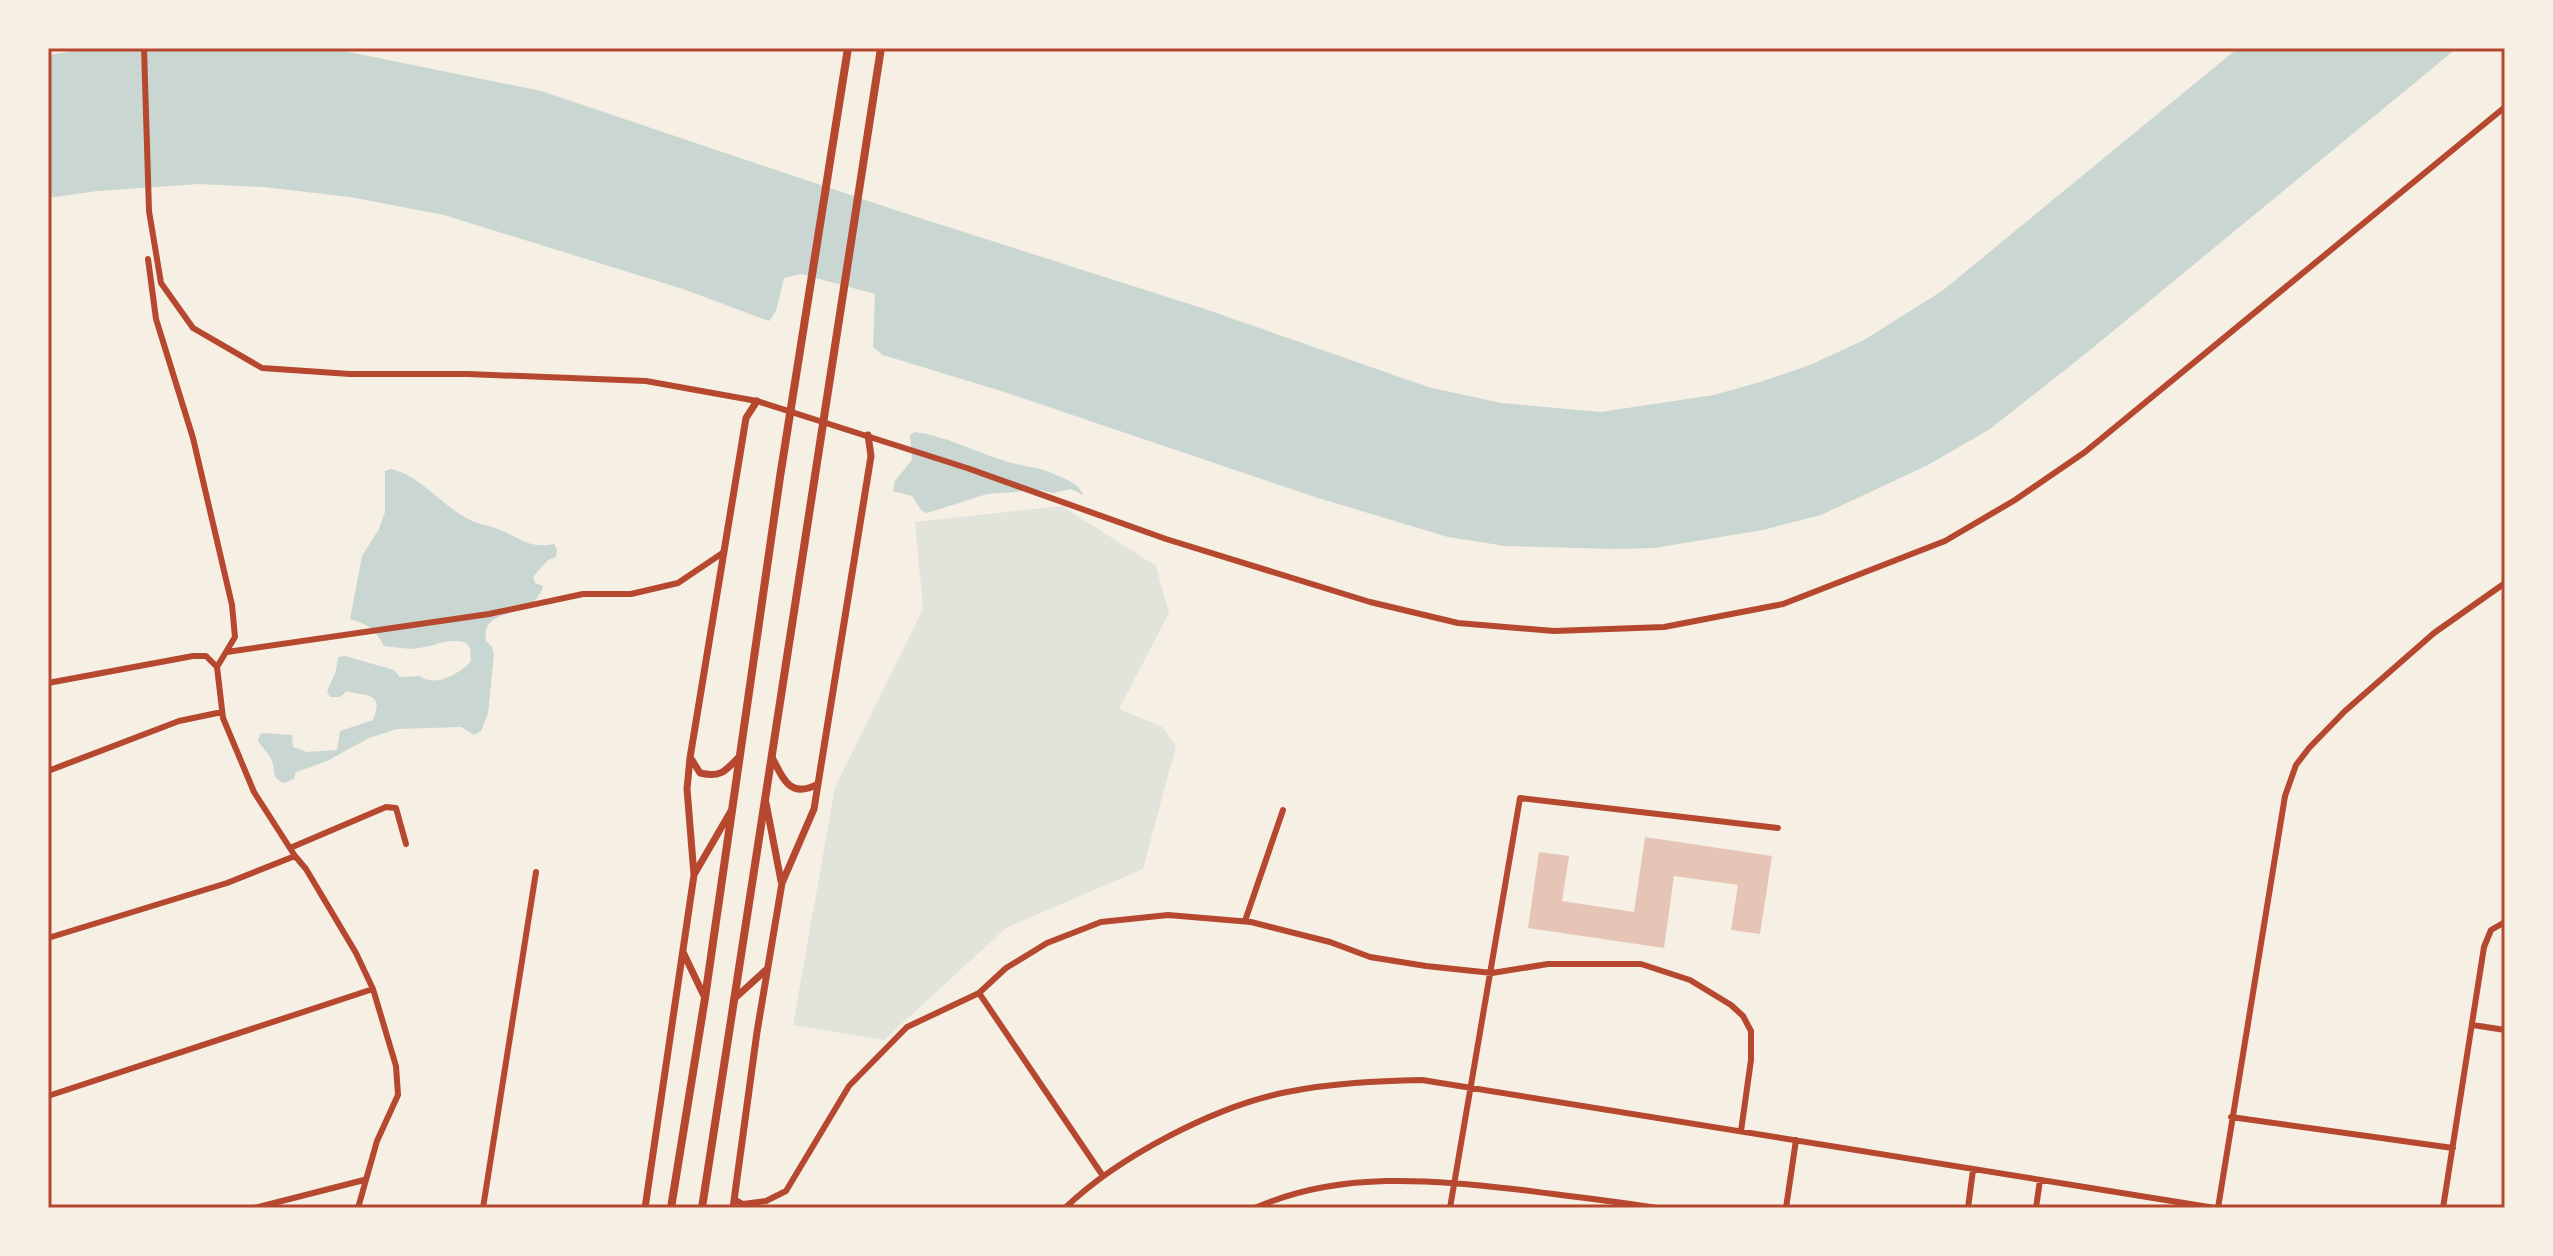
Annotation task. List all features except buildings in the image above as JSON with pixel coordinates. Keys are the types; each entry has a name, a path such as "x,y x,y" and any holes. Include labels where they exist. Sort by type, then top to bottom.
{"main road":[{"path":"671,1208 705,998 780,477 848,48"},
{"path":"702,1208 881,50"}],"street":[{"path":"144,48 148,201 161,283 193,328 262,368 350,374 468,374 646,381 757,401 868,435 1166,539 1370,602 1458,623 1554,631 1664,627 1783,604 1945,541 2015,500 2085,452 2505,107"},
{"path":"148,259 156,319 193,438 232,605 235,637 217,667"},
{"path":"645,1208 694,875 687,789 690,758 746,418 757,401"},
{"path":"868,435 871,456 869,471 814,809 782,883 734,1204 766,1201 786,1191 849,1086 907,1027 979,993 1006,968 1047,943 1101,922 1168,915 1245,921 1330,942 1370,957 1426,966 1492,973 1548,964 1641,964 1690,980 1731,1005 1743,1016 1751,1031 1751,1060 1741,1131"},
{"path":"227,652 489,614 583,594 631,594 678,583 724,551"},
{"path":"1065,1208 1103,1176 1138,1153 1211,1116 1285,1092 1358,1082 1422,1080 2216,1208 2285,796 2296,765 2327,730 2399,662 2505,583"},
{"path":"48,683 193,656 206,656 217,667 222,712 254,792 306,869 356,953 373,989 389,1038 396,1066 398,1095 377,1141 359,1207"},
{"path":"48,771 179,721 222,712"},
{"path":"690,758 700,773 713,776 724,772 739,757"},
{"path":"772,757 785,782 796,789 809,789 818,784"},
{"path":"1450,1208 1520,798 1778,828"},
{"path":"765,801 782,883"},
{"path":"290,848 386,807 396,808 406,844"},
{"path":"694,875 733,809"},
{"path":"1245,921 1283,810"},
{"path":"48,938 227,883 295,856"},
{"path":"483,1208 536,872"},
{"path":"2443,1208 2484,947 2491,930 2505,922"},
{"path":"682,950 705,998"},
{"path":"734,999 767,969"},
{"path":"48,1096 373,989"},
{"path":"979,993 1103,1176"},
{"path":"2473,1025 2505,1030"},
{"path":"2231,1117 2453,1148"},
{"path":"1786,1208 1796,1140"},
{"path":"1968,1208 1973,1170"},
{"path":"1255,1208 1317,1187 1389,1179 1454,1182 1657,1208"},
{"path":"254,1208 364,1180"},
{"path":"2036,1208 2040,1180"}],"shaded area":[{"path":"96,48 329,48 541,91 901,212 1208,310 1428,387 1501,403 1601,412 1714,395 1810,365 1864,340 1942,291 2238,48 2457,48 1990,429 1928,465 1821,515 1763,530 1654,548 1615,549 1505,546 1448,537 1315,497 1001,391 883,355 873,347 875,294 801,274 784,278 776,311 769,321 683,289 444,215 350,197 263,187 199,184 97,191 48,198 48,55"},
{"path":"915,432 1048,472 1075,484 1083,495 1071,489 1053,493 1040,490 987,494 927,513 921,510 912,496 893,491 895,481 912,460 910,435"},
{"path":"391,469 422,484 470,520 531,544 554,544 556,557 548,560 533,577 535,583 543,586 537,598 519,610 498,617 486,629 486,641 494,655 488,713 481,731 474,735 461,727 397,729 369,738 327,761 296,772 294,779 284,783 275,776 273,763 258,741 262,733 292,735 293,747 307,752 337,750 340,731 373,720 377,704 371,697 347,691 340,697 330,697 327,691 336,671 338,657 345,656 394,670 400,677 420,676 433,680 454,674 471,661 470,648 466,643 448,641 415,649 384,646 371,628 350,619 362,556 379,529 385,512 385,471"},
{"path":"1062,506 1156,566 1169,613 1119,709 1162,727 1176,746 1143,869 1006,928 884,1040 793,1025 835,787 923,609 915,522"}]}
